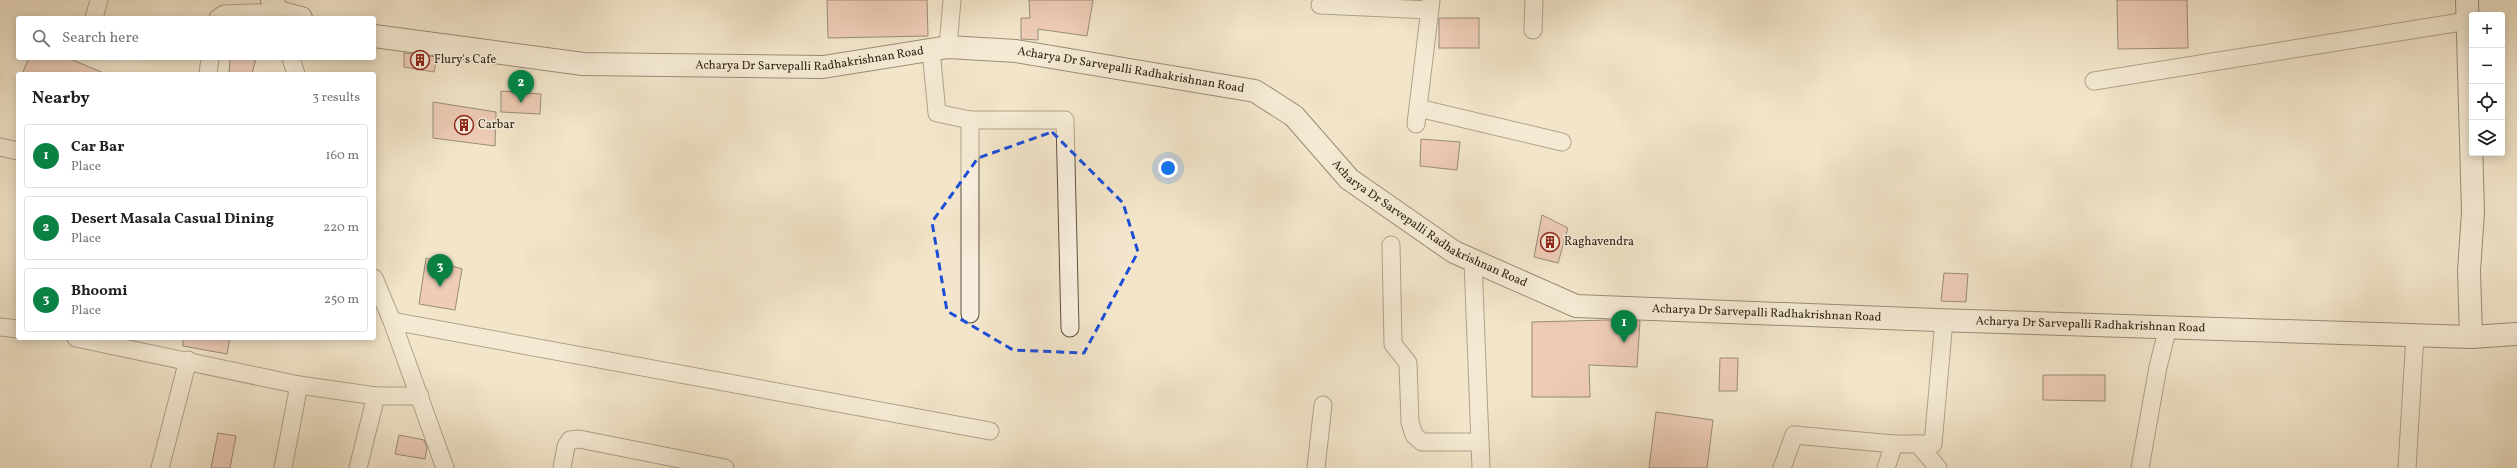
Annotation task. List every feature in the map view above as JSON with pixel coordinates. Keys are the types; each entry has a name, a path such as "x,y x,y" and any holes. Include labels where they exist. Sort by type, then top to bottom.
{"street":[{"path":"95,16 99,0"},
{"path":"952,0 939,48 937,113 970,120 1065,120 1070,328"},
{"path":"1533,30 1534,0"},
{"path":"1320,5 1431,5 1417,116 1562,142"},
{"path":"221,16 224,14 277,10 295,16"},
{"path":"2094,81 2467,11 2473,212 2470,263 2471,337"},
{"name":"Acharya Dr Sarvepalli Radhakrishnan Road","path":"376,36 583,64 823,67 939,48 1016,51 1255,91 1294,116 1349,179 1454,252 1576,306 2168,328 2471,337 2517,334"},
{"path":"208,72 210,60"},
{"path":"292,60 295,72"},
{"path":"970,120 970,314"},
{"path":"0,147 16,151"},
{"path":"1392,245 1393,344 1408,363 1410,422 1414,435 1422,442 1480,442"},
{"path":"1473,261 1481,468"},
{"path":"376,283 420,396 445,468"},
{"path":"1782,468 1794,435 1894,444 1933,444 1944,320"},
{"path":"392,321 990,431"},
{"path":"0,326 16,329"},
{"path":"2140,468 2158,366 2168,328"},
{"path":"2407,468 2415,335"},
{"path":"86,340 188,360 299,385 376,396 420,396"},
{"path":"160,468 188,360"},
{"path":"283,468 299,385"},
{"path":"358,468 376,396"},
{"path":"1316,468 1323,405"},
{"path":"562,468 566,446 570,440 579,439 725,468"},
{"path":"1886,468 1894,444"},
{"path":"1918,444 1938,468"}],"highlighted area":[{"path":"1052,132 1123,203 1138,252 1084,353 1013,350 947,311 932,222 978,158"}],"building":[{"path":"827,0 927,0 928,36 828,38"},
{"path":"1029,0 1093,0 1087,36 1038,29 1038,40 1021,39 1021,18 1030,18"},
{"path":"2117,0 2187,0 2188,48 2118,49"},
{"path":"1439,18 1479,18 1479,48 1439,48"},
{"name":"Flury's Cafe","path":"404,53 437,57 434,72 404,67"},
{"path":"28,60 73,60 101,72 23,72"},
{"path":"230,60 256,60 252,72 229,72"},
{"path":"501,91 541,94 540,114 501,112"},
{"name":"Carbar","path":"433,102 496,112 495,146 433,138"},
{"path":"1421,139 1460,142 1457,170 1420,166"},
{"name":"Raghavendra","path":"1542,215 1568,228 1558,263 1534,257"},
{"path":"426,258 462,269 455,310 419,304"},
{"path":"1944,273 1968,274 1966,302 1941,301"},
{"path":"1609,320 1640,321 1637,367 1589,365 1590,397 1532,397 1532,322"},
{"path":"183,340 230,340 227,354 183,346"},
{"path":"1720,358 1738,358 1737,391 1719,391"},
{"path":"2043,375 2105,375 2105,401 2043,400"},
{"path":"1656,412 1713,420 1707,468 1649,468"},
{"path":"218,433 236,436 230,468 211,468"},
{"path":"399,435 424,440 427,447 425,459 395,454"}],"place":[{"name":"Flury's Cafe","path":"420,60"},
{"name":"Desert Masala Casual Dining","path":"521,103"},
{"name":"Carbar","path":"464,125"},
{"name":"Raghavendra","path":"1550,242"},
{"name":"Bhoomi","path":"440,287"},
{"name":"Car Bar","path":"1624,343"}]}
